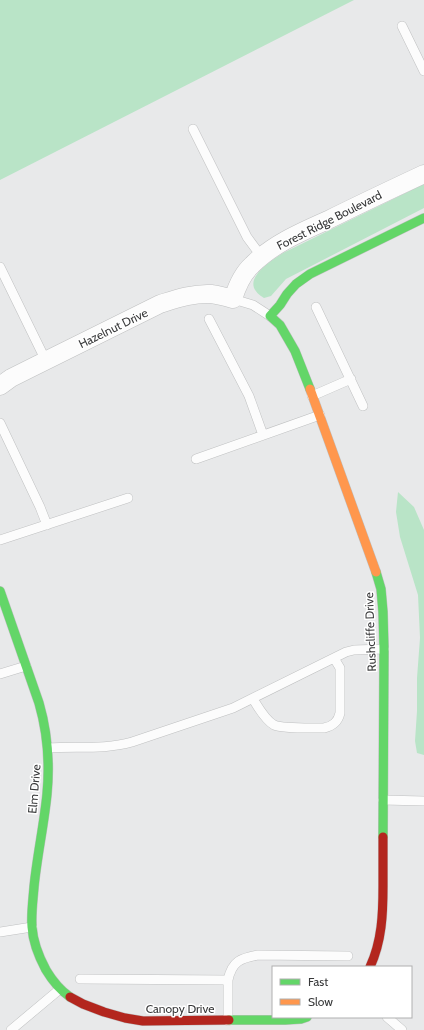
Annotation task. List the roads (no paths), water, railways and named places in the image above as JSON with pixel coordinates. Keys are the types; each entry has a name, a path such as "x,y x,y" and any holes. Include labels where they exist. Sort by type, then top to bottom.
{"street":[{"name":"Forest Ridge Boulevard","path":"233,299 243,276 251,266 261,256 283,241 424,174"},
{"path":"270,316 296,284 306,277 424,218"},
{"name":"Hazelnut Drive","path":"0,386 11,378 160,304 193,295 210,294 233,299"},
{"name":"Rushcliffe Drive","path":"270,316 280,325 295,351 320,415 376,571 381,589 384,649 383,911 379,944 370,966"},
{"name":"Elm Drive","path":"0,591 43,718 47,737 48,782 33,893 32,927 40,958 49,975 60,989"},
{"name":"Canopy Drive","path":"60,989 67,996 93,1008 143,1021 228,1025 304,1018"}],"lane":[{"path":"402,26 424,71"},
{"path":"193,129 247,237 261,256"},
{"path":"0,267 46,361"},
{"path":"233,299 252,305 270,316"},
{"path":"316,307 363,406"},
{"path":"208,319 248,396 263,435"},
{"path":"312,396 351,379"},
{"path":"196,459 320,415"},
{"path":"0,423 47,525"},
{"path":"0,540 128,498"},
{"path":"48,748 119,746 233,708 346,652 354,650 384,649"},
{"path":"253,698 262,713 274,725 283,727 324,728 330,726 335,723 340,713 340,668 334,658"},
{"path":"0,674 26,666"},
{"path":"383,800 424,801"},
{"path":"0,932 32,927"},
{"path":"228,1025 229,974 232,967 240,960 258,955 348,956"},
{"path":"80,979 228,980"},
{"path":"11,1030 60,989"},
{"path":"388,1018 402,1030"}]}
